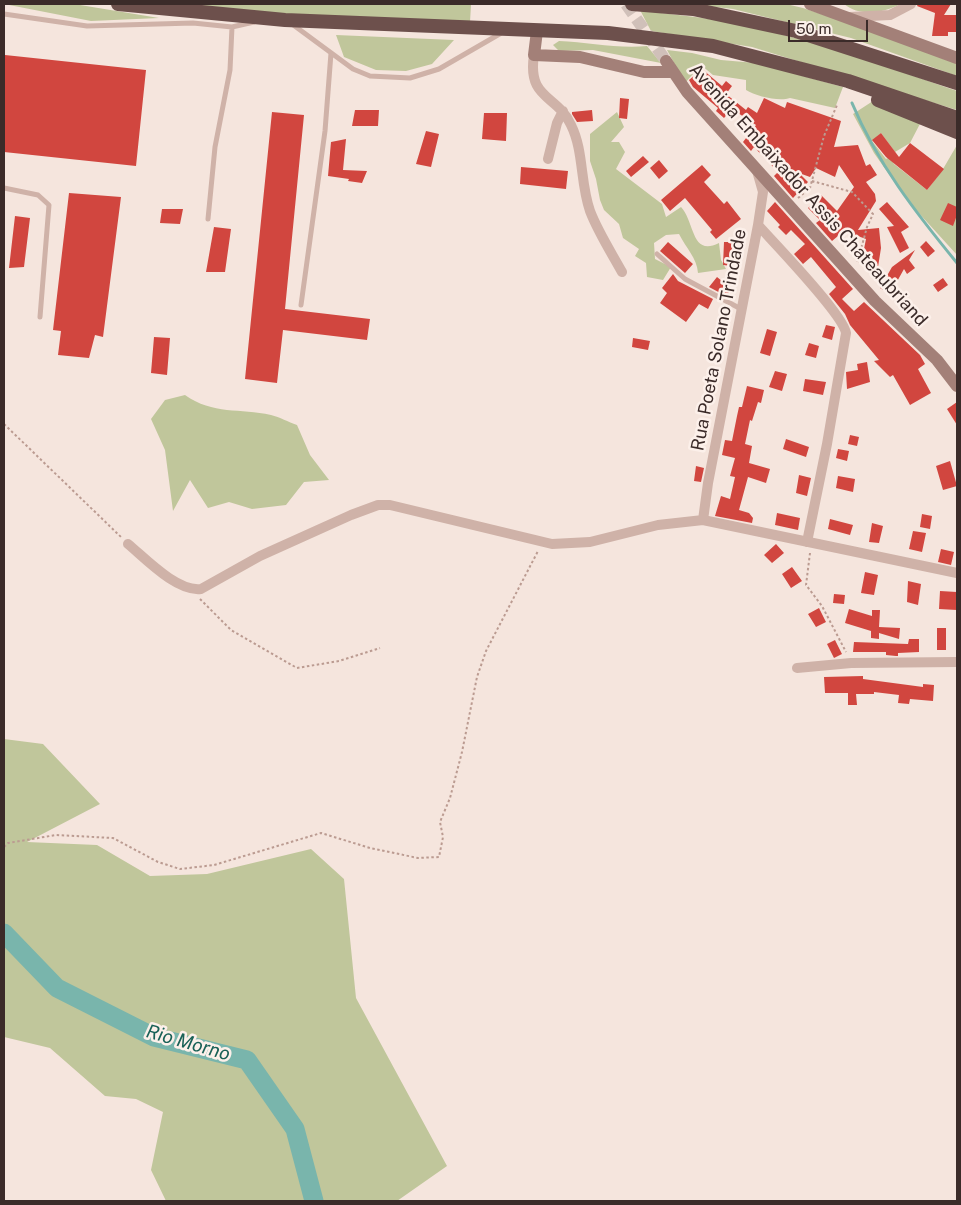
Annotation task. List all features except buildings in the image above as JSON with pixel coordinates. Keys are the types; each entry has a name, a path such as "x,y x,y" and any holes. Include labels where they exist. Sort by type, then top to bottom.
{"highway":[{"path":"120,4 285,20 608,34 713,46 848,81 957,118"},
{"path":"632,4 693,8 796,31 957,83"},
{"path":"848,81 865,95 957,132"}],"main road":[{"path":"810,4 957,58"},
{"path":"534,55 537,31"},
{"name":"Avenida Embaixador Assis Chateaubriand","path":"534,55 580,57 644,72 669,67 687,92 875,301 937,360 957,386"}],"street":[{"path":"842,17 890,15 911,4"},
{"path":"534,55 533,74 541,94 563,112 571,125 577,144 581,176 590,211 622,272"},
{"path":"548,159 557,123 563,112"},
{"name":"Rua Poeta Solano Trindade","path":"703,520 763,192 756,168"},
{"path":"758,225 832,309 845,326 846,332 809,543"},
{"path":"128,544 156,568 191,590 212,585 260,556 378,505 390,504 543,542 567,545 590,542 658,526 703,520 957,573"},
{"path":"797,668 852,663 957,662"}],"lane":[{"path":"4,14 87,26 193,23 232,28 266,18"},
{"path":"285,20 361,74 410,78 439,70 507,30"},
{"path":"208,219 215,147 230,70 232,28"},
{"path":"300,304 325,131 331,53"},
{"path":"4,188 38,195 49,205 40,317"},
{"path":"658,254 686,278 741,310"}],"path":[{"path":"790,205 810,188 824,136 837,105"},
{"path":"812,181 852,192 873,214 867,227 853,276"},
{"path":"4,424 128,544"},
{"path":"4,847 8,843 56,835 113,838 158,862 180,869 214,866 321,833 370,848 418,858 439,857 443,837 440,822 450,798 462,752 477,677 486,651 543,542"},
{"path":"809,543 806,585 822,606 852,663"},
{"path":"191,590 231,630 297,668 339,660 380,648"}],"green space":[{"path":"4,4 74,4 159,18 91,21"},
{"path":"175,4 471,5 470,22 254,13"},
{"path":"689,4 786,4 803,8 957,59 957,76 851,38 733,9"},
{"path":"844,4 901,4 887,10 864,12 857,11"},
{"path":"640,10 747,26 808,41 957,91 957,110 752,47 651,31"},
{"path":"336,35 454,40 432,64 406,71 376,70 344,57"},
{"path":"559,41 614,46 647,46 661,63 593,50 559,51 553,45"},
{"path":"667,50 692,53 721,60 756,63 843,87 835,108 790,98 768,98 746,90 746,80 713,75 701,65 685,83"},
{"path":"873,101 922,120 910,143 895,152 881,133 872,141 886,159 890,157 894,164 927,190 943,169 957,145 957,255 907,200 874,153 853,114"},
{"path":"617,112 624,127 611,142 619,142 625,152 616,169 662,204 666,217 681,207 686,213 698,242 710,246 719,243 721,260 726,269 698,273 693,258 679,234 666,235 654,243 655,259 671,267 663,280 647,277 646,263 635,256 639,249 623,238 619,224 604,210 590,161 590,134"},
{"path":"185,395 206,406 271,415 297,425 310,455 329,480 304,482 286,505 252,509 229,502 208,508 190,480 173,511 165,450 151,419 165,400"},
{"path":"4,739 43,744 100,804 27,842 97,845 150,876 207,874 311,849 344,879 356,998 447,1166 397,1201 166,1201 151,1170 163,1112 136,1099 105,1096 50,1048 4,1037"}],"waterway":[{"path":"852,103 873,146 898,187 957,263"},
{"name":"Rio Morno","path":"4,933 57,988 154,1037 247,1060 295,1129 314,1201"}],"tunnel":[{"path":"626,4 666,61"}]}
